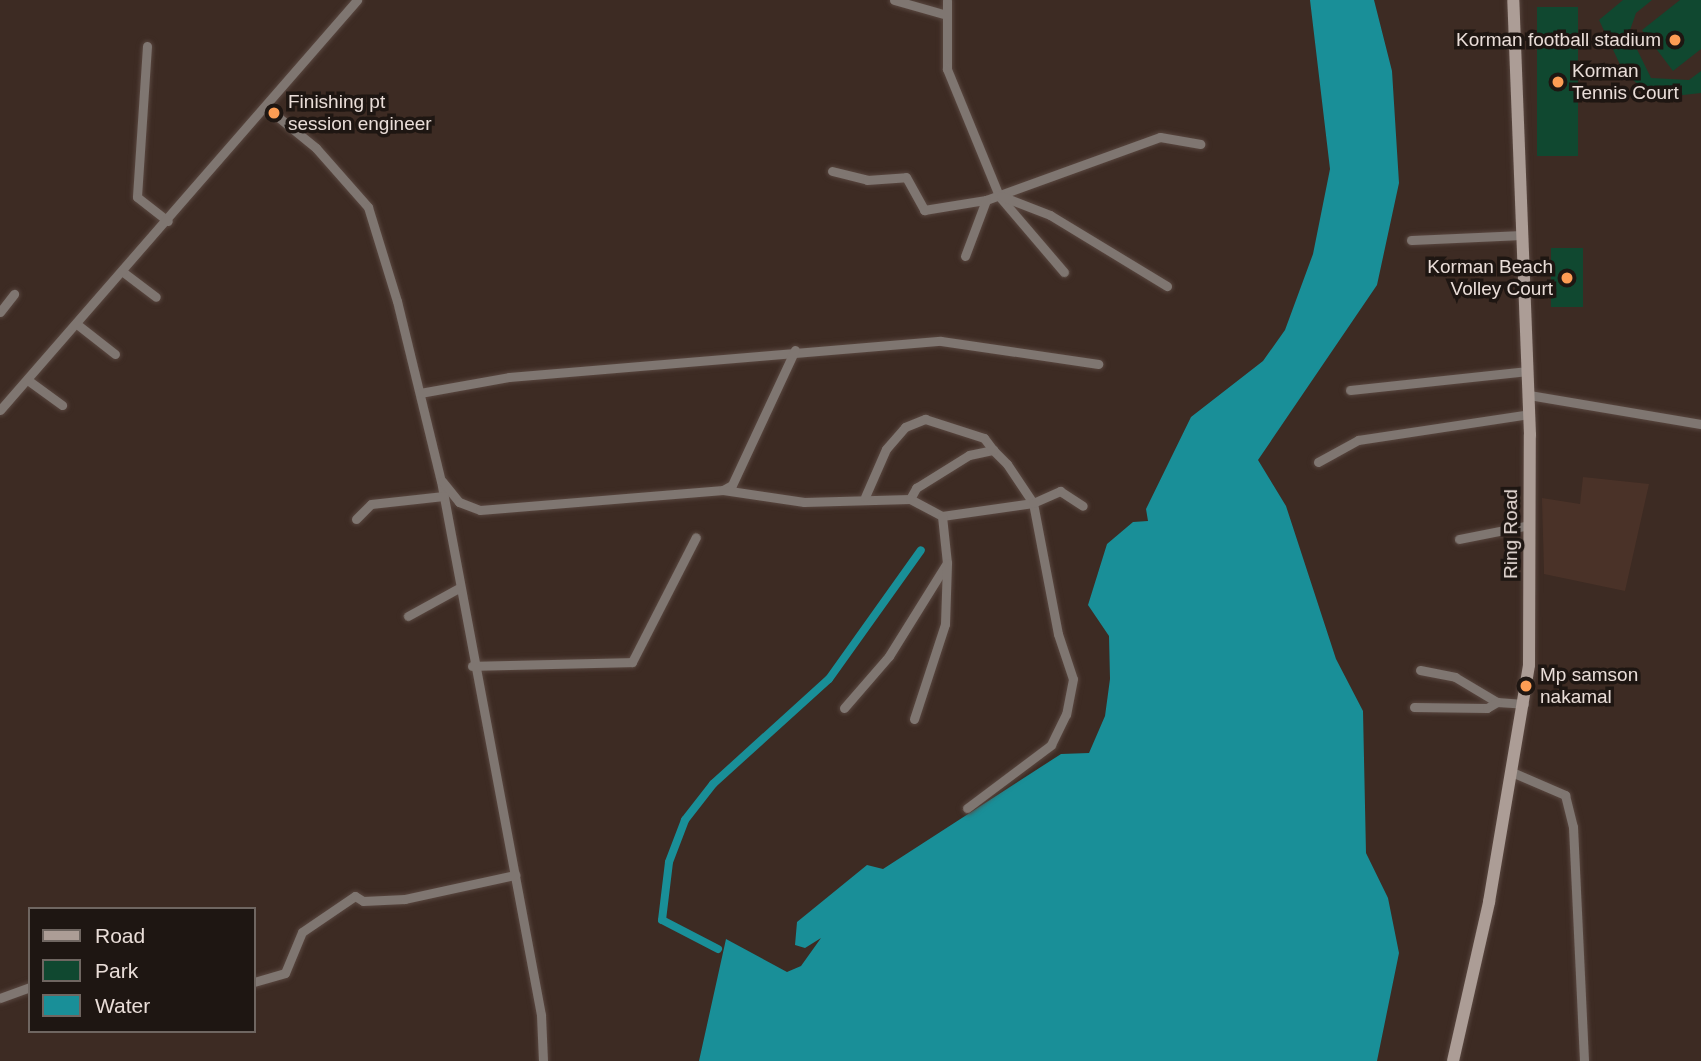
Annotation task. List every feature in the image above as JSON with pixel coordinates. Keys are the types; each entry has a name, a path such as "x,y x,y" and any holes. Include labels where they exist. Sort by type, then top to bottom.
{"main road":[{"name":"Ring Road","path":"1454,1061 1514,773 1524,704 1530,525 1530,414 1513,0"}],"street":[{"path":"1,408 29,381 78,325 357,0"},
{"path":"894,0 947,15"},
{"path":"947,0 947,69 999,196 1064,272"},
{"path":"147,46 137,197 168,220"},
{"path":"267,108 316,148 368,207 442,481 472,666 541,1015 543,1061"},
{"path":"832,171 867,180 906,177 924,210 999,196 1160,137 1200,144"},
{"path":"999,196 1050,215 1167,286"},
{"path":"965,256 986,200"},
{"path":"1411,240 1523,235"},
{"path":"123,272 156,297"},
{"path":"0,312 14,294"},
{"path":"78,325 115,354"},
{"path":"420,393 509,377 795,350 941,341 1098,364"},
{"path":"723,490 732,485 795,350"},
{"path":"1350,390 1528,371"},
{"path":"29,381 62,405"},
{"path":"1529,395 1701,424"},
{"path":"1318,462 1358,440 1530,414"},
{"path":"864,497 886,449 905,427 925,419 984,438 1033,503 1058,634 1072,668 1066,714 1051,745 967,808"},
{"path":"910,499 932,476 969,455 993,450"},
{"path":"442,481 459,502 480,510 723,490 804,502 864,497 910,499 942,516 1033,503 1060,491 1083,506"},
{"path":"356,519 371,504 444,496"},
{"path":"914,719 945,624 947,563 942,516"},
{"path":"1459,539 1530,525"},
{"path":"472,666 632,662 696,537"},
{"path":"844,708 889,656 947,563"},
{"path":"408,616 459,588"},
{"path":"1420,670 1455,677 1497,702 1524,704"},
{"path":"1414,707 1488,708 1497,702"},
{"path":"1514,773 1565,795 1573,827 1584,1061"},
{"path":"256,981 285,973 302,932 355,896 363,901 405,899 515,875"},
{"path":"0,998 28,989"}],"shaded area":[{"path":"1583,477 1649,484 1625,591 1544,574 1542,498 1580,504"}],"green space":[{"path":"1623,0 1652,0 1636,13 1629,33 1651,78 1689,80 1701,71 1701,93 1656,98 1624,73 1599,20"},
{"name":"Korman football stadium","path":"1680,0 1701,0 1701,49 1673,71 1642,30"},
{"name":"Korman Tennis Court","path":"1537,7 1578,7 1578,156 1537,156"},
{"name":"Korman Beach Volley Court","path":"1551,248 1583,248 1583,307 1551,307"}],"water":[{"path":"1310,0 1374,0 1392,71 1399,183 1377,285 1258,460 1286,506 1336,659 1363,711 1366,853 1388,898 1399,953 1377,1061 699,1061 726,939 787,972 801,966 821,938 805,948 795,945 797,922 867,865 883,869 1061,754 1089,753 1105,716 1110,679 1109,636 1088,605 1107,544 1133,522 1148,521 1146,509 1191,417 1263,361 1285,330 1313,254 1330,169"}],"waterway":[{"path":"718,949 662,920 669,862 685,820 713,784 829,679 921,550"}],"place":[{"name":"Korman football stadium","path":"1675,40"},
{"name":"Korman Tennis Court","path":"1558,82"},
{"name":"Finishing pt session engineer","path":"274,113"},
{"name":"Korman Beach Volley Court","path":"1567,278"},
{"name":"Mp samson nakamal","path":"1526,686"}]}
